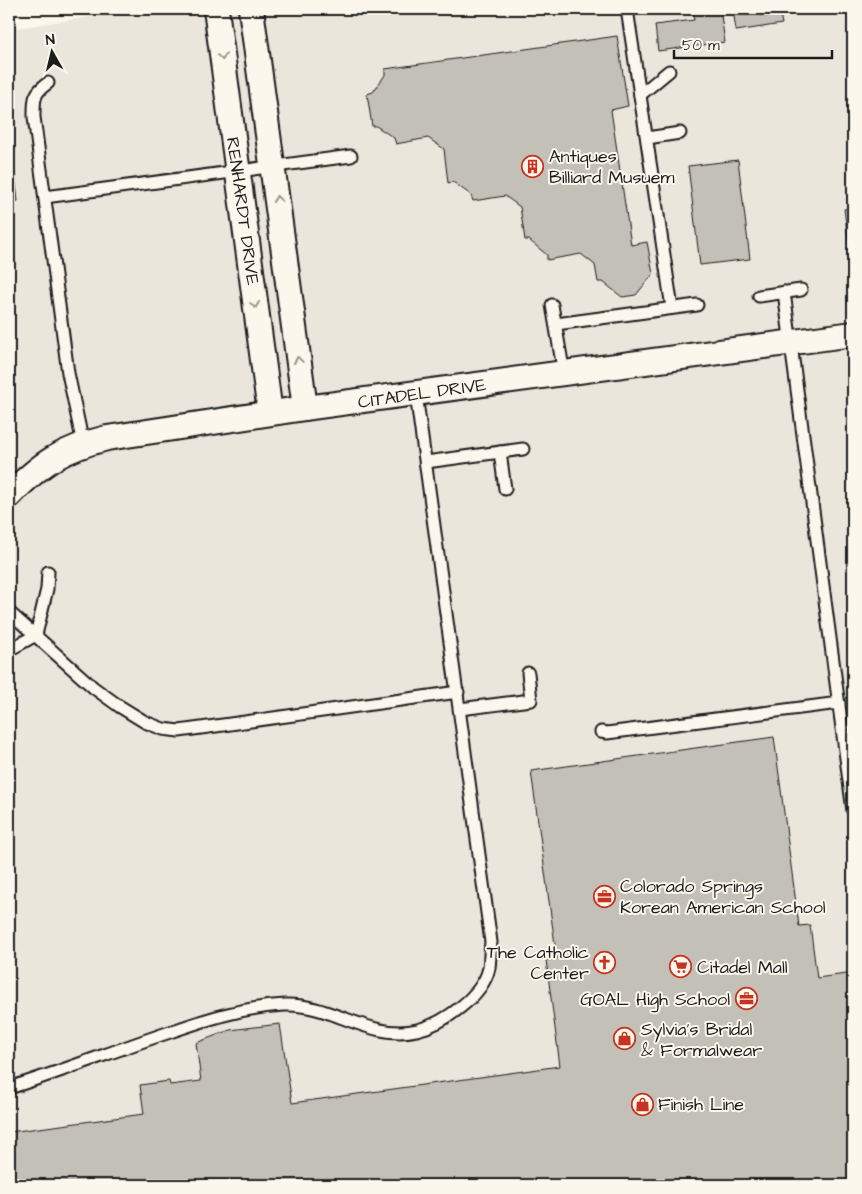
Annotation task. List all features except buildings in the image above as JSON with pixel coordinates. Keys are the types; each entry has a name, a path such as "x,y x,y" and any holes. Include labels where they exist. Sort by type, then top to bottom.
{"street":[{"name":"RENHARDT DRIVE","path":"216,9 270,413"},
{"name":"RENHARDT DRIVE","path":"251,9 305,408"},
{"name":"CITADEL DRIVE","path":"9,496 26,478 53,458 83,444 131,434 305,408 853,334"}],"lane":[{"path":"628,9 672,308"},
{"path":"640,94 669,72"},
{"path":"48,82 38,89 34,99 34,117 68,373 83,444"},
{"path":"647,138 680,133"},
{"path":"45,197 351,156"},
{"path":"759,296 802,290"},
{"path":"784,292 853,811"},
{"path":"556,324 697,304"},
{"path":"552,305 564,374"},
{"path":"9,1088 222,1015 283,1005 304,1005 389,1032 417,1030 441,1021 456,1012 481,986 489,970 491,942 416,394"},
{"path":"426,462 524,449"},
{"path":"500,452 505,489"},
{"path":"9,650 36,635 47,589 48,572"},
{"path":"9,612 94,688 119,706 163,729 180,731 458,692"},
{"path":"460,709 531,700 528,673"},
{"path":"601,732 607,733 839,703"}],"shaded area":[{"path":"143,9 853,9 853,1185 9,1185 9,29"}],"place":[{"name":"Antiques Billiard Musuem","path":"533,166"},
{"name":"Colorado Springs Korean American School","path":"604,896"},
{"name":"The Catholic Center","path":"605,962"},
{"name":"Citadel Mall","path":"681,967"},
{"name":"GOAL High School","path":"746,999"},
{"name":"Sylvia's Bridal & Formalwear","path":"625,1039"},
{"name":"Finish Line","path":"642,1104"}]}
